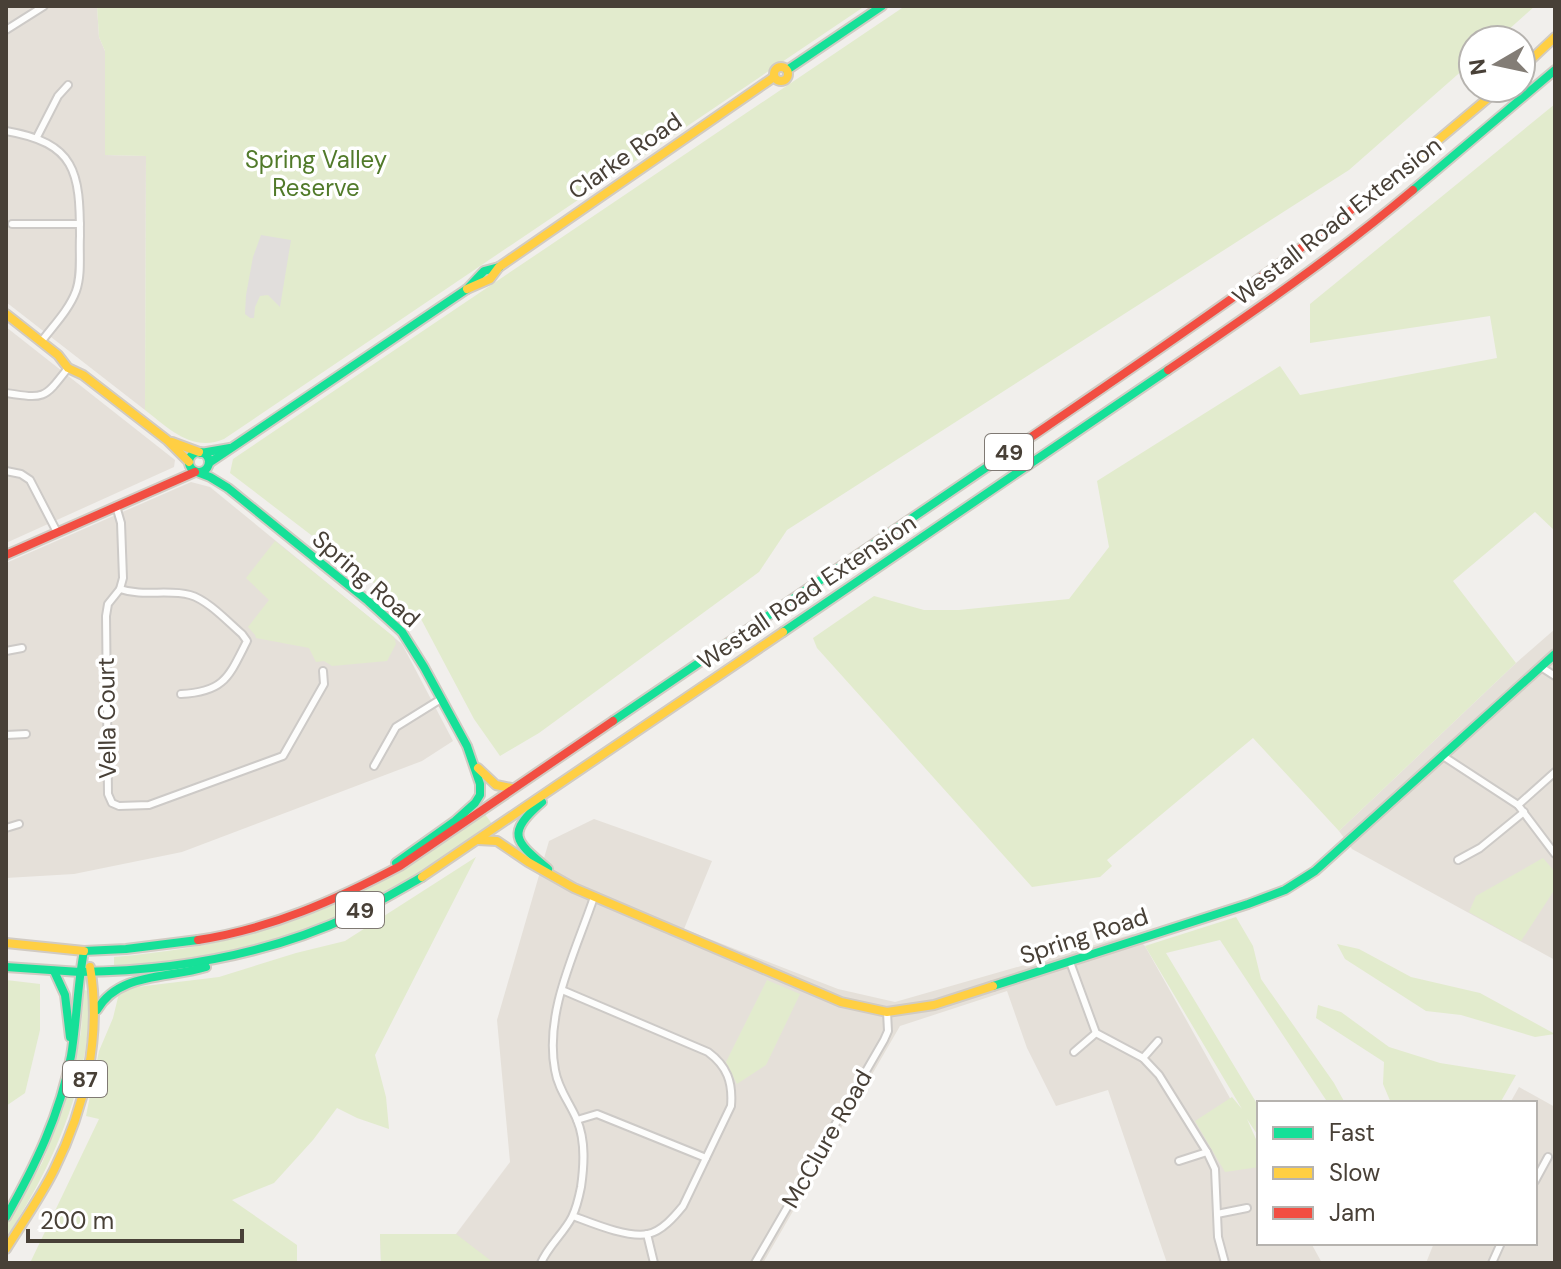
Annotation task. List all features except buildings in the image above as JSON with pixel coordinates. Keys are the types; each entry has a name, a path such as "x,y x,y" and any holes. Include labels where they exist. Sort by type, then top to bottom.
{"main road":[{"name":"Clarke Road","path":"209,464 467,289 484,271 499,267 774,77 776,68 787,70 882,6"},
{"path":"1537,54 1555,37"},
{"name":"Westall Road Extension","path":"6,967 91,972 168,967 232,956 281,943 341,920 427,874 1254,312 1389,210 1555,70"},
{"name":"Westall Road Extension","path":"6,943 85,951 161,947 228,935 307,912 381,876 1244,291 1357,206 1481,104"},
{"path":"6,314 58,355 68,368 83,375 167,440 196,472"},
{"path":"6,555 172,481 204,471 209,464 208,458 200,453 167,440"},
{"name":"Clarke Road","path":"200,453 230,447"},
{"path":"172,481 192,455 200,453"},
{"name":"Spring Road","path":"209,464 228,488"},
{"name":"Spring Road","path":"196,472 228,488 387,617 411,644 474,764 480,795 456,820 405,855 381,876"},
{"name":"Spring Road","path":"478,840 497,841 560,881 594,897 841,1002 887,1012 915,1009 1070,962 1285,890 1315,871 1555,654"},
{"name":"Spring Road","path":"474,764 493,784 502,789 515,788"},
{"name":"Spring Road","path":"560,881 523,846 517,830 527,814 581,770"},
{"name":"87","path":"6,1217 38,1159 57,1107 71,1055 85,951"},
{"name":"87","path":"6,1249 41,1193 67,1142 87,1073 95,994 85,951"},
{"path":"95,1015 104,996 119,987 200,969 232,956"},
{"path":"54,971 68,1006 71,1055"}],"street":[{"path":"6,30 44,6"},
{"path":"37,137 58,96 68,85"},
{"path":"6,131 37,137 54,147 71,167 78,186 80,224 76,292 41,342"},
{"path":"12,224 80,224"},
{"path":"6,393 31,397 43,395 50,391 68,368"},
{"path":"6,471 21,474 30,480 57,532"},
{"name":"Vella Court","path":"116,506 120,517 123,578 120,589 108,604 106,616 108,794 112,803 119,806 149,805 283,756 324,684 323,671"},
{"path":"120,589 134,594 187,594 200,598 247,641 228,678 218,686 181,694"},
{"path":"6,651 22,648"},
{"path":"1541,667 1555,676"},
{"path":"374,766 396,727 441,699"},
{"path":"6,735 26,734"},
{"path":"1443,756 1518,805 1555,854"},
{"path":"1518,805 1555,772"},
{"path":"1458,860 1480,848 1524,812"},
{"path":"6,828 19,824"},
{"path":"541,1263 573,1216 584,1165 577,1120 561,1091 552,1050 562,990 594,897"},
{"path":"1070,962 1096,1033 1143,1058 1159,1075 1207,1152 1215,1169 1218,1237 1225,1263"},
{"path":"562,990 708,1052 719,1060 732,1093 731,1106 683,1206 672,1219 647,1234 613,1230 573,1216"},
{"name":"McClure Road","path":"755,1263 884,1040 888,1031 887,1012"},
{"path":"1074,1052 1096,1033"},
{"path":"1143,1058 1158,1041"},
{"path":"577,1120 597,1114 706,1158"},
{"path":"1179,1161 1207,1152"},
{"path":"1537,1177 1548,1157"},
{"path":"1217,1214 1247,1208"},
{"path":"647,1234 654,1263"}],"shaded area":[{"path":"6,6 97,6 99,37 105,51 105,155 146,156 145,410 6,302"},
{"path":"261,235 291,240 280,307 268,295 260,296 254,318 250,318 245,314 246,295 253,257"},
{"path":"6,327 175,460 174,467 6,543"},
{"path":"191,482 210,487 402,644 453,741 422,761 182,852 74,874 6,878 6,563"},
{"path":"1555,629 1555,960 1352,849 1339,831"},
{"path":"594,819 712,861 684,929 838,989 895,1002 1133,934 1145,946 1257,1146 1257,1245 1312,1245 1322,1263 1167,1263 1108,1090 1056,1106 1027,1048 1007,991 900,1026 763,1263 381,1263 380,1234 456,1234 510,1162 497,1020 549,841"},
{"path":"1519,1087 1555,1107 1555,1263 1426,1263 1433,1245 1537,1245 1537,1101 1511,1101"}],"green space":[{"name":"Spring Valley Reserve","path":"97,6 865,6 224,439 202,443 182,436 145,410 146,156 105,155 105,51 99,37"},
{"path":"905,6 1535,6 1515,24 1457,24 1457,75 1349,170 787,530 759,572 539,733 500,756 474,719 421,619 230,473 233,459"},
{"path":"1555,104 1555,531 1535,512 1453,581 1516,663 1339,831 1253,738 1107,860 1112,866 1100,877 1032,887 817,648 813,638 874,596 924,610 959,610 1069,599 1109,547 1097,481 1280,366 1300,395 1497,358 1490,316 1310,343 1310,304"},
{"path":"275,541 394,637 396,644 387,661 332,666 324,661 316,662 309,648 256,638 248,627 269,600 246,578"},
{"path":"484,813 493,825 430,868 346,913 290,934 232,950 114,966 114,957 221,941 273,928 324,909"},
{"path":"476,857 375,1055 386,1097 389,1129 337,1108 274,1183 232,1200 297,1245 297,1263 30,1263 99,1119 86,1116 99,1051 113,1018 120,989 219,977 345,941"},
{"path":"1543,858 1555,872 1555,889 1521,941 1469,912 1476,896"},
{"path":"1236,917 1253,946 1261,979 1344,1101 1327,1101 1220,940 1166,953 1257,1104 1257,1134 1247,1119 1257,1142 1257,1167 1225,1172 1195,1121 1232,1097 1242,1109 1145,946"},
{"path":"1337,944 1359,949 1411,977 1480,993 1555,1034 1535,1037 1461,1015 1426,1011 1345,959"},
{"path":"6,980 40,984 40,1030 25,1093 6,1106"},
{"path":"767,980 800,994 766,1065 737,1084 726,1062"},
{"path":"84,990 90,991 89,1022 73,1103 44,1172 6,1239 6,1225 42,1163 63,1110 81,1031"},
{"path":"1318,1005 1341,1012 1389,1047 1440,1063 1516,1075 1501,1101 1390,1101 1383,1084 1384,1062 1316,1018"},
{"path":"380,1234 456,1234 494,1263 381,1263"}],"traffic: fast":[{"path":"787,70 882,6"},
{"path":"1413,190 1555,70"},
{"path":"209,463 467,289 484,271 499,267"},
{"path":"783,632 1168,370"},
{"path":"201,453 230,448"},
{"path":"199,452 206,455 209,462 206,469 199,472 192,469 189,462 192,455 199,452"},
{"path":"613,721 993,463"},
{"path":"197,472 228,488 402,632 467,746 480,784 480,795 455,821 396,863"},
{"path":"993,986 1285,890 1315,871 1555,654"},
{"path":"542,802 523,822 519,837 528,851 548,869"},
{"path":"80,972 185,964 287,941 353,915 422,877"},
{"path":"6,1217 36,1159 60,1099 71,1056 84,951 198,940"},
{"path":"6,967 80,972"},
{"path":"97,1010 106,998 131,983 206,967"},
{"path":"54,971 65,995 70,1037"}],"traffic: slow":[{"path":"1537,54 1555,37"},
{"path":"781,67 788,74 781,81 774,74 781,67"},
{"path":"467,289 490,279 499,267 774,77"},
{"path":"1412,162 1481,104"},
{"path":"6,314 58,355 68,368 83,375 167,440 189,462"},
{"path":"172,442 199,452"},
{"path":"422,877 783,632"},
{"path":"478,768 496,785 511,788"},
{"path":"478,840 497,841 574,888 841,1002 887,1012 934,1005 993,986"},
{"path":"6,943 84,951"},
{"path":"6,1249 54,1170 82,1097 94,1019 90,967"}],"traffic: jam":[{"path":"993,463 1258,280 1412,162"},
{"path":"1168,370 1324,260 1413,190"},
{"path":"6,555 195,472"},
{"path":"198,940 251,929 302,912 400,866 613,721"}]}
